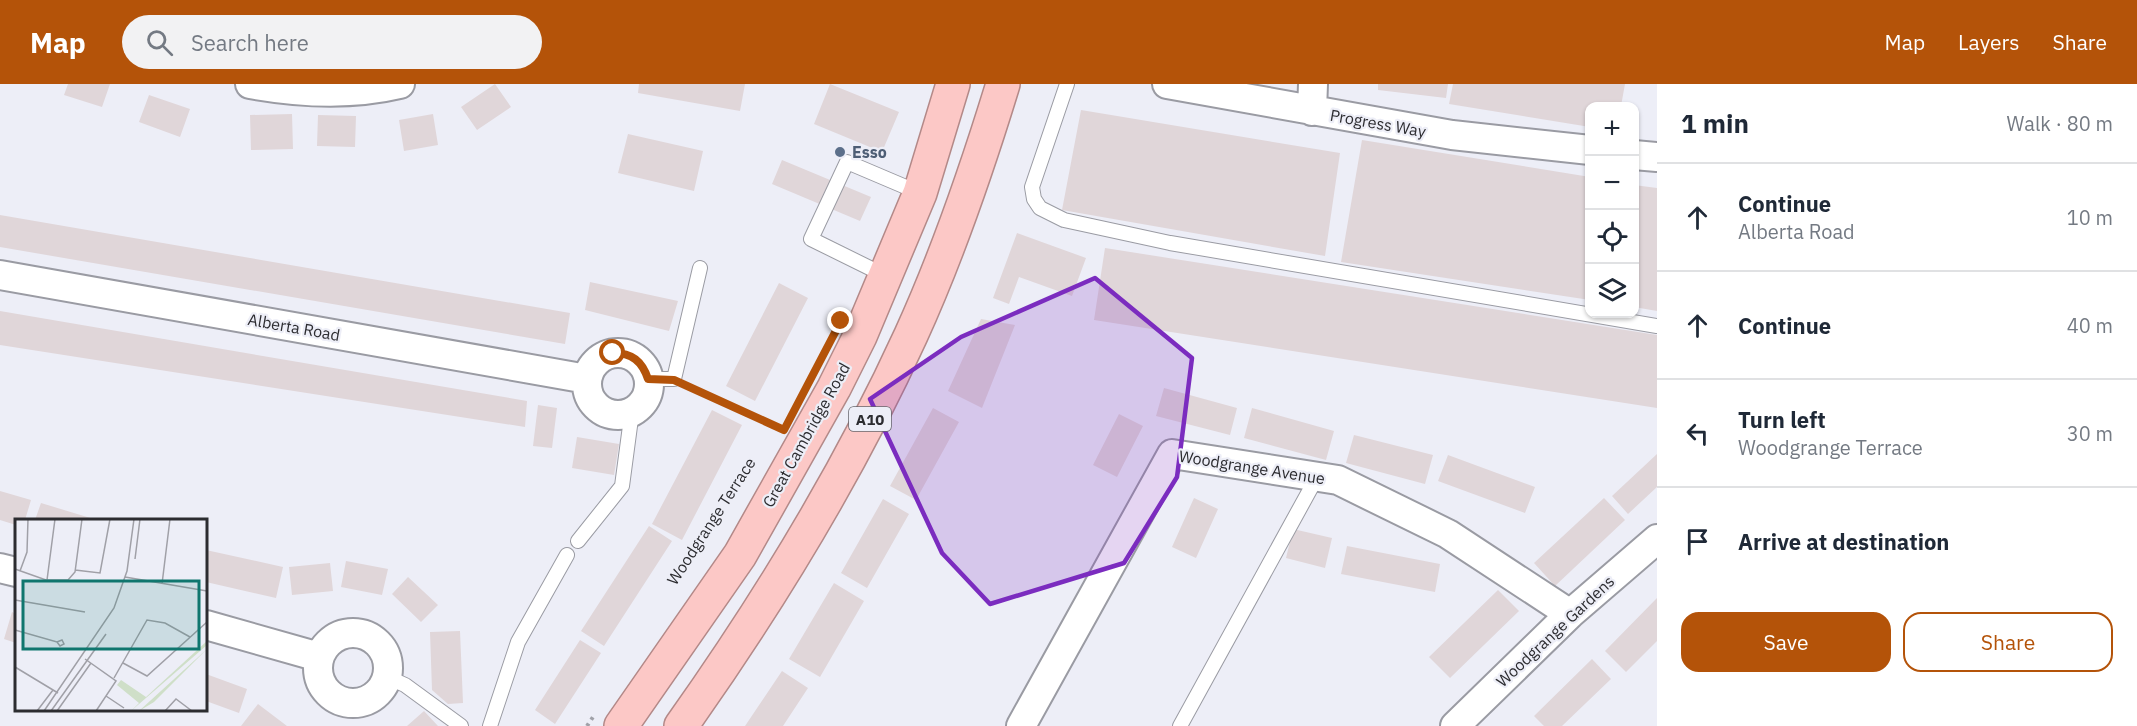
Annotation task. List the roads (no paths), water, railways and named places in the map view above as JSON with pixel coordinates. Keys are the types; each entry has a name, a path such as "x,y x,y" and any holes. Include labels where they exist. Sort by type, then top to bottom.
{"highway":[{"name":"Great Cambridge Road","path":"610,716 740,555 829,397 886,276 920,194 953,84"},
{"name":"A10","path":"681,726 775,587 819,512 893,373 929,294 954,229 1004,84"}],"street":[{"path":"250,84 294,92 367,92 400,84"},
{"name":"Progress Way","path":"1167,84 1312,98 1452,135 1585,149"},
{"path":"1639,156 1657,158"},
{"name":"Alberta Road","path":"0,274 587,379"},
{"path":"613,353 622,353 640,362 661,379 646,398 632,411 623,415 604,411 590,398 587,379 596,362 613,353"},
{"name":"Woodgrange Avenue","path":"1021,726 1172,454 1338,480 1448,534 1570,614"},
{"name":"Woodgrange Gardens","path":"1455,726 1570,614 1657,539"},
{"path":"0,568 15,572"},
{"path":"207,625 319,657"},
{"path":"345,634 368,636 385,653 388,665 387,677 382,688 365,701 343,702 332,697 319,680 319,657 333,639 345,634"}],"lane":[{"path":"1067,84 1032,187 1034,200 1040,208 1064,220 1170,243 1657,326"},
{"path":"886,276 811,239 847,162 920,194"},
{"path":"661,379 700,268"},
{"path":"578,541 622,486 632,411"},
{"path":"1180,726 1317,477"},
{"path":"490,726 518,642 567,555"},
{"path":"387,677 405,685 461,726"}],"place":[{"name":"Esso","path":"840,152"}]}
